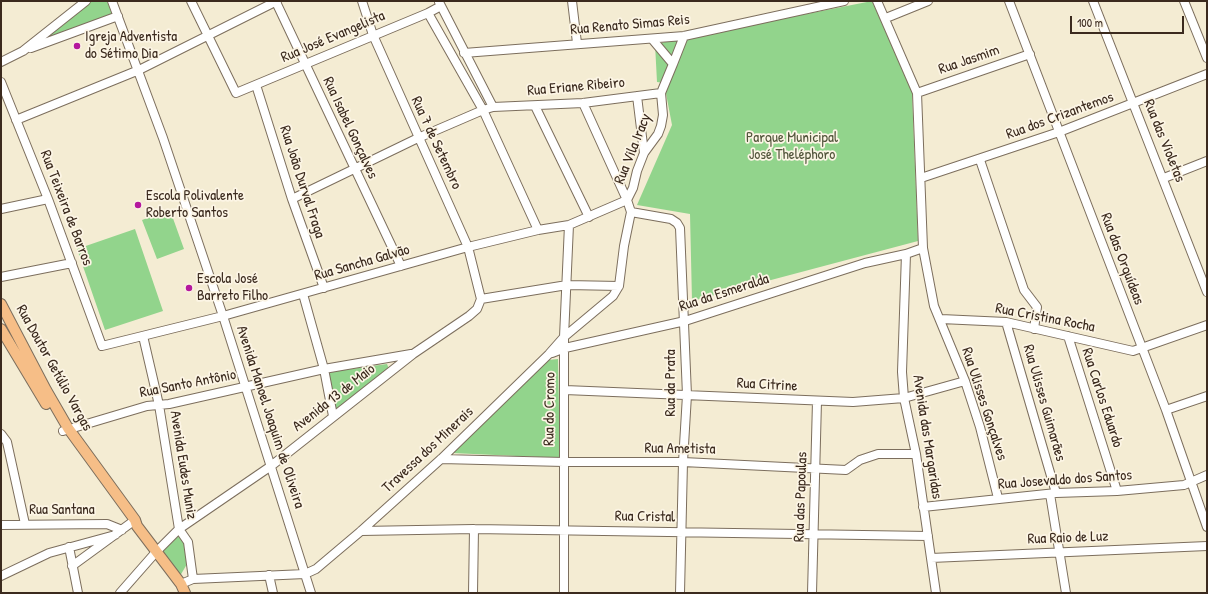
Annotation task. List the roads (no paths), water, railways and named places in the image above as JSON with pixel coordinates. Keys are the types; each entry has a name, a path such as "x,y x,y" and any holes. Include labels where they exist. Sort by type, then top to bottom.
{"main road":[{"name":"Rua Doutor Getúlio Vargas","path":"1,304 66,429"},
{"name":"Rua Doutor Getúlio Vargas","path":"1,329 66,429 183,589"}],"street":[{"path":"23,51 86,1"},
{"name":"Avenida Manoel Joaquim de Oliveira","path":"112,1 139,70 223,316 311,593"},
{"path":"191,1 208,37"},
{"name":"Rua 7 de Setembro","path":"362,1 373,35 468,247 480,299"},
{"path":"572,1 577,43"},
{"name":"Rua Renato Simas Reis","path":"464,52 684,36 844,1"},
{"path":"877,1 886,18 918,93 923,248 934,306 941,319"},
{"path":"886,18 928,1"},
{"name":"Rua das Orquídeas","path":"1009,1 1166,410 1192,480 1207,527"},
{"name":"Rua das Violetas","path":"1093,1 1164,178 1207,292"},
{"path":"1184,1 1207,58"},
{"path":"16,120 139,70 208,37 273,2"},
{"name":"Rua Isabel Gonçalves","path":"273,2 305,64 354,170 401,266"},
{"path":"439,3 493,108"},
{"name":"Rua José Evangelista","path":"208,37 236,93 428,13 439,3"},
{"path":"428,13 483,110 538,230"},
{"path":"1,62 23,51 118,16"},
{"path":"661,93 684,36"},
{"path":"652,39 673,64"},
{"name":"Rua Jasmim","path":"918,93 1030,54"},
{"name":"Rua dos Crizantemos","path":"921,178 980,160 1059,132 1134,104 1207,74"},
{"name":"Rua Teixeira de Barros","path":"1,82 48,199 102,346"},
{"name":"Rua João Durval Fraga","path":"256,85 292,199 324,288"},
{"name":"Rua Eriane Ribeiro","path":"292,199 418,138 483,110 493,108 583,103 661,93"},
{"name":"Rua Vila Iracy","path":"619,286 624,246 631,212 628,200 644,153 658,134 661,126 663,115 661,93"},
{"path":"637,96 644,153"},
{"path":"583,103 628,200"},
{"path":"535,106 589,217"},
{"path":"980,160 1024,290 1037,307 1034,328"},
{"path":"1164,178 1207,161"},
{"path":"1,209 48,199"},
{"name":"Rua Sancha Galvão","path":"102,346 223,316 468,247 538,230 570,225 628,200"},
{"name":"Rua da Prata","path":"631,212 671,219 677,223 680,228 687,395 683,462 680,593"},
{"name":"Rua do Cromo","path":"564,593 564,337 570,225"},
{"path":"906,254 923,248"},
{"name":"Rua da Esmeralda","path":"549,354 565,348 685,321 857,266 906,254"},
{"name":"Avenida das Margaridas","path":"906,254 902,372 904,398 916,454 936,593"},
{"path":"1,277 72,263"},
{"path":"480,299 567,285 619,286"},
{"name":"Travessa dos Minerais","path":"305,574 316,568 362,531 441,459 549,354 564,337 591,317 613,296 619,286"},
{"path":"303,294 324,369 333,416"},
{"name":"Avenida 13 de Maio","path":"120,593 156,552 179,529 271,466 413,354 469,316 477,309 480,299"},
{"name":"Rua Cristina Rocha","path":"941,319 1006,322 1133,351 1142,349"},
{"name":"Rua Ulisses Gonçalves","path":"941,319 980,427 998,498"},
{"name":"Rua Ulisses Guimarães","path":"1006,322 1053,494 1059,552 1066,593"},
{"path":"1142,349 1207,325"},
{"name":"Avenida Eudes Muniz","path":"143,336 159,405 179,529 188,542 193,579"},
{"name":"Rua Carlos Eduardo","path":"1068,336 1117,492"},
{"name":"Rua Santo Antônio","path":"66,429 147,406 159,405 246,387 324,369 413,354"},
{"name":"Rua Citrine","path":"565,390 853,402 904,398 965,382"},
{"path":"1166,410 1207,396"},
{"name":"Rua das Papoulas","path":"812,593 817,401"},
{"path":"1,434 7,442 25,524"},
{"name":"Rua Ametista","path":"441,459 564,462 683,462 816,467 846,470 860,460 878,454 916,454"},
{"name":"Rua Josevaldo dos Santos","path":"923,507 998,498 1053,494 1117,492 1184,485 1192,480 1207,475"},
{"path":"72,566 135,523"},
{"name":"Rua Santana","path":"1,525 110,524 119,533"},
{"path":"473,593 474,529"},
{"name":"Rua Cristal","path":"362,531 474,529 813,533 928,536"},
{"path":"1,576 49,553 119,533"},
{"name":"Rua Raio de Luz","path":"931,558 1207,546"},
{"path":"69,547 78,593"},
{"path":"183,589 193,579 305,574"},
{"path":"269,576 273,593"}],"place":[{"name":"Igreja Adventista do Sétimo Dia","path":"77,46"},
{"name":"Escola Polivalente Roberto Santos","path":"138,205"},
{"name":"Escola José Barreto Filho","path":"189,288"}],"park label":[{"name":"Parque Municipal José Theléphoro","path":"792,146"}]}
